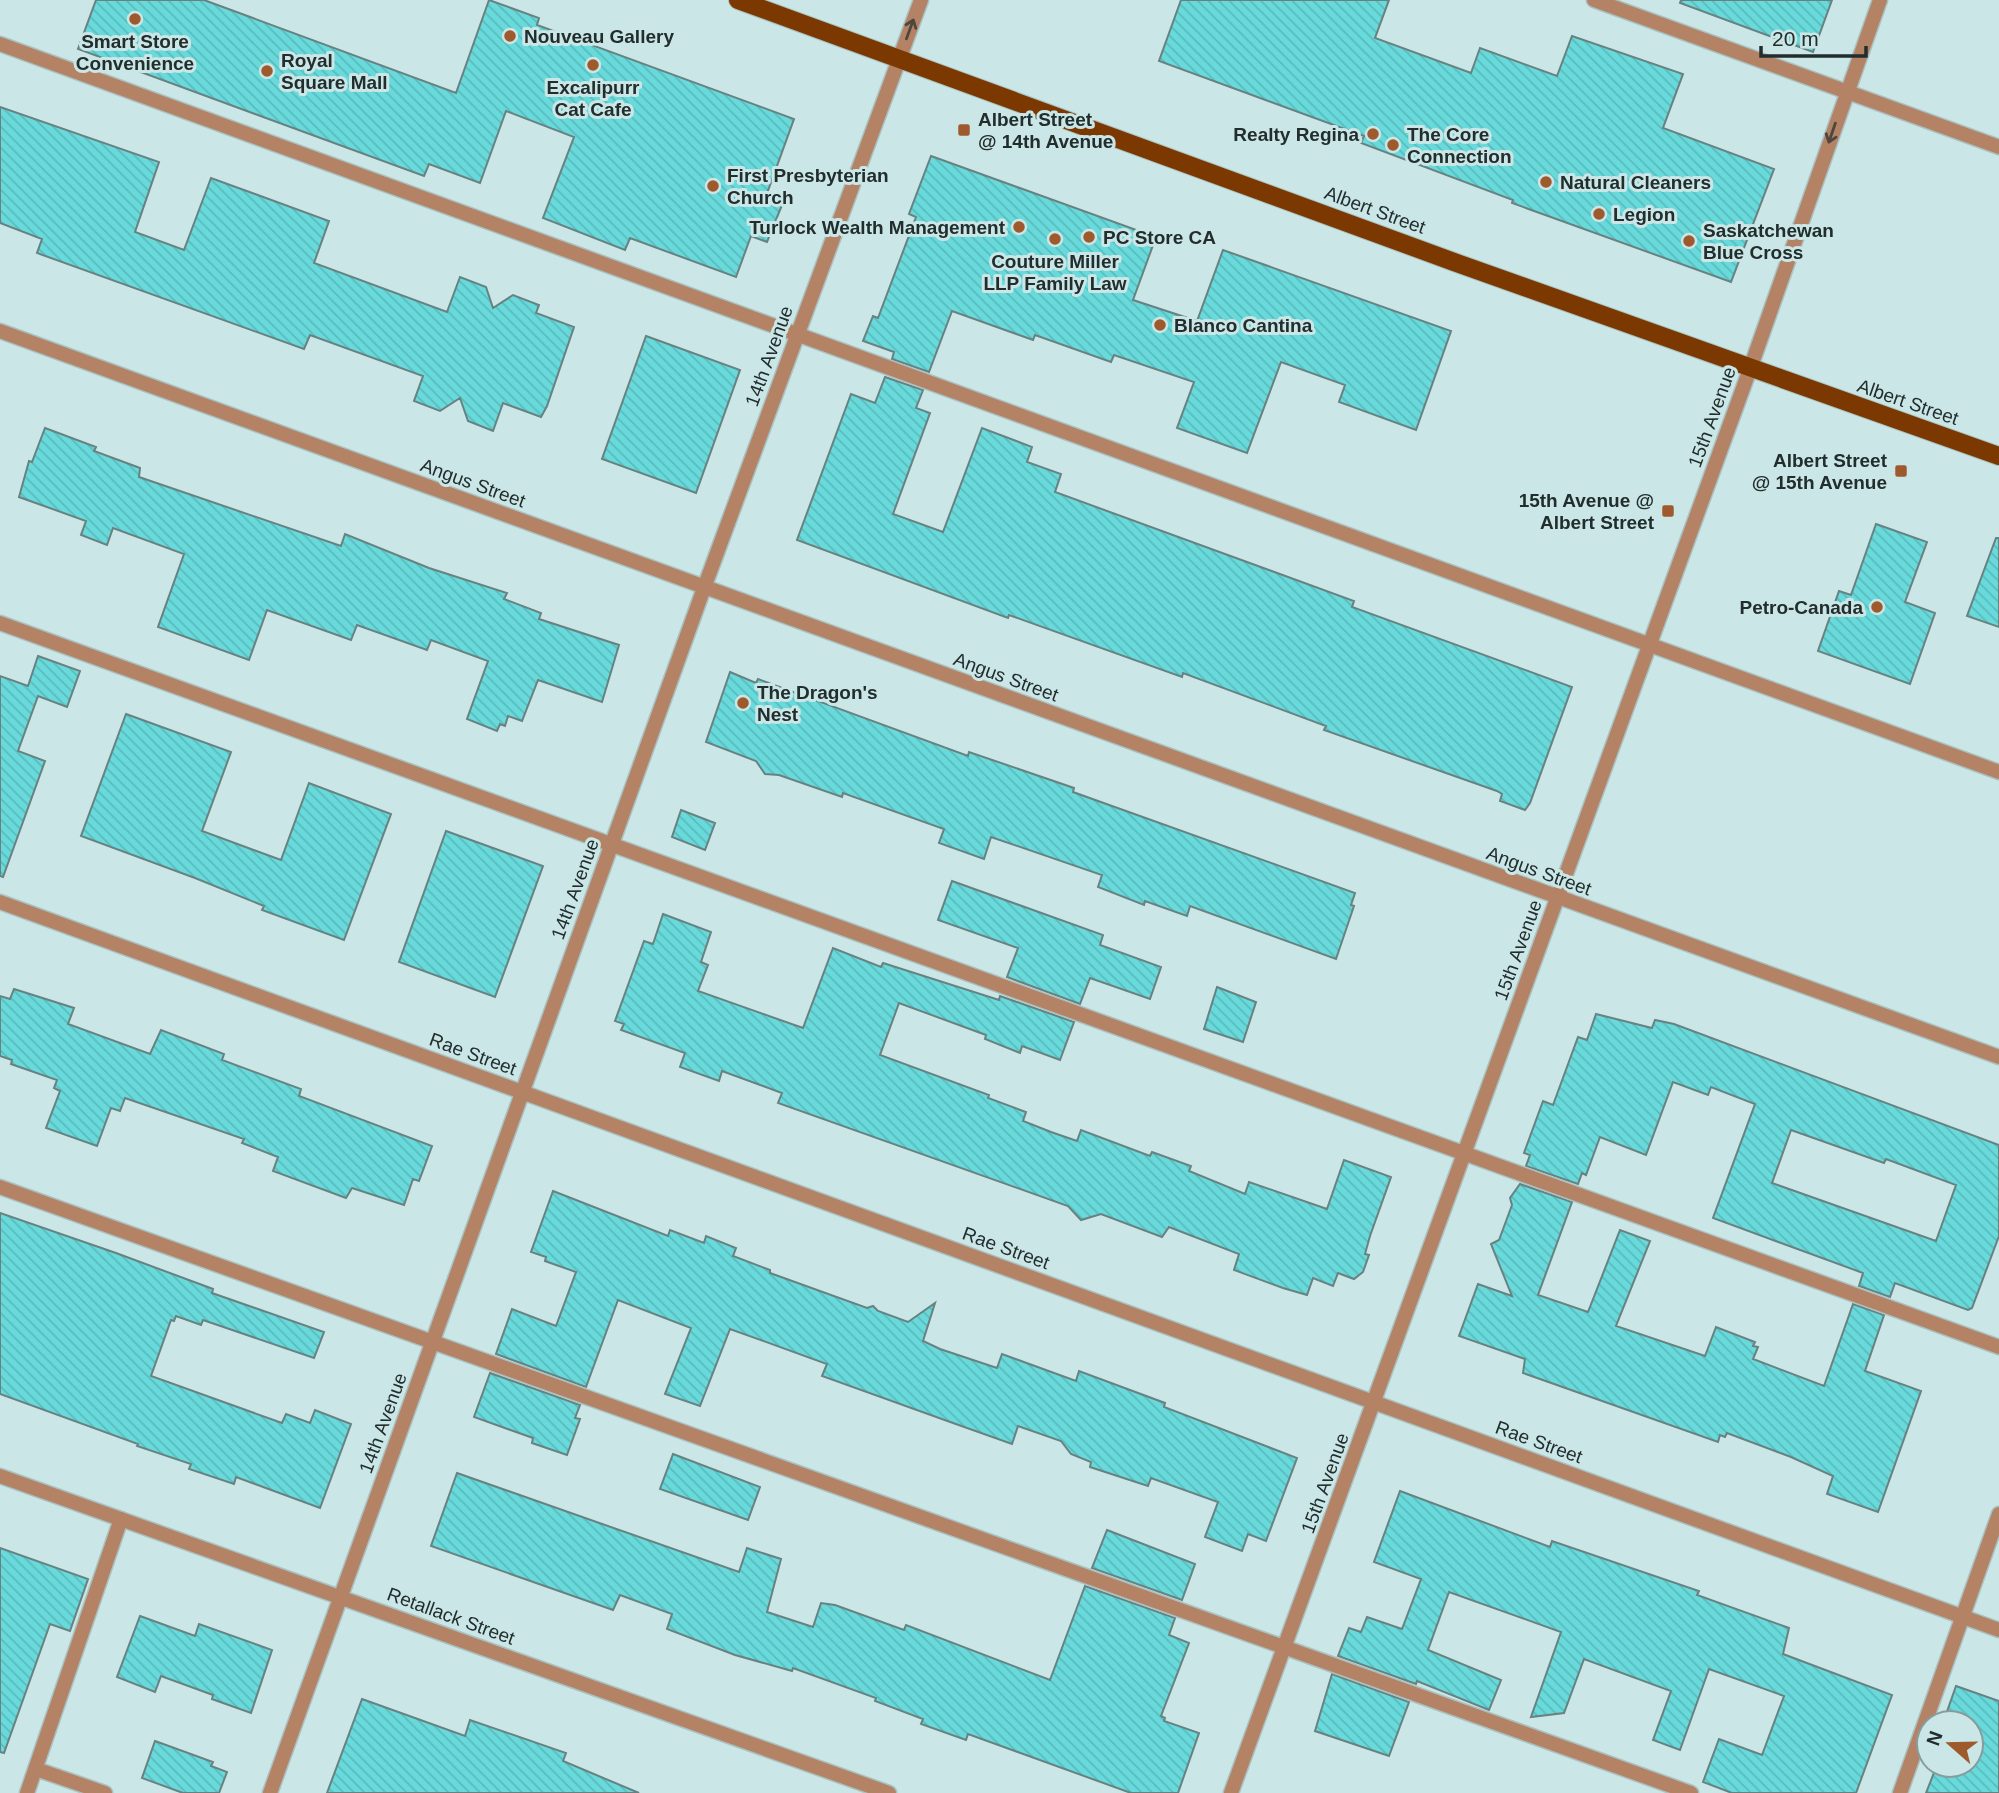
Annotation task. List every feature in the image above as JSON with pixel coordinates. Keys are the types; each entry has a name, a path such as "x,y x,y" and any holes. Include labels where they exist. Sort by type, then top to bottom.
{"main road":[{"name":"Albert Street","path":"738,0 1750,369 1999,456"}],"street":[{"name":"14th Avenue","path":"270,1793 704,588 921,0"},
{"path":"1594,0 1999,147"},
{"name":"15th Avenue","path":"1231,1793 1750,369 1880,0"},
{"path":"0,44 1999,772"},
{"name":"Angus Street","path":"0,331 1999,1058"},
{"path":"0,623 1999,1347"},
{"name":"Rae Street","path":"0,902 1999,1630"},
{"path":"0,1187 1691,1793"},
{"name":"Retallack Street","path":"0,1476 889,1793"},
{"path":"1900,1793 1999,1514"},
{"path":"27,1793 121,1519"},
{"path":"36,1769 105,1793"}],"building":[{"path":"96,0 204,0 456,93 489,0 539,18 537,25 794,119 765,199 782,205 767,242 751,236 736,277 630,238 625,250 543,218 574,137 506,111 480,183 429,164 424,176 78,49"},
{"path":"1181,0 1389,0 1375,38 1471,73 1480,48 1557,76 1572,36 1683,74 1663,128 1774,169 1731,282 1512,203 1513,200 1361,143 1364,136 1159,61"},
{"path":"1681,0 1832,0 1813,52 1680,3"},
{"path":"0,107 159,162 135,232 184,250 211,178 329,221 314,263 447,312 460,277 486,287 493,308 513,295 539,305 536,313 574,327 541,417 503,403 493,431 468,421 460,398 440,411 414,401 423,376 310,335 304,349 37,253 42,239 0,223"},
{"path":"931,156 1156,237 1133,300 1197,321 1223,250 1451,331 1416,430 1339,402 1345,385 1281,362 1247,453 1177,428 1194,382 1114,355 1111,362 1035,335 1033,340 952,311 929,372 892,359 894,352 863,341 873,316 878,318 916,217 909,214"},
{"path":"646,336 740,370 696,493 602,459"},
{"path":"885,377 923,390 916,408 930,413 893,514 943,532 982,428 1032,447 1027,462 1061,474 1055,492 1354,601 1352,607 1572,687 1530,803 1525,810 1500,801 1502,794 1497,791 1324,730 1326,726 1183,673 1182,677 1009,615 1008,618 797,540 851,394 875,403"},
{"path":"45,428 96,447 94,451 140,468 139,477 341,546 345,534 429,568 507,593 504,599 541,613 539,619 619,645 602,702 538,680 522,721 508,716 505,726 500,724 497,731 467,719 488,661 431,640 427,650 357,625 351,640 267,610 249,660 158,627 184,554 113,528 107,545 81,535 86,521 19,497 29,461 32,462"},
{"name":"Petro-Canada","path":"1876,524 1927,542 1905,602 1935,613 1910,684 1818,651 1839,591 1851,595"},
{"path":"1996,538 1999,538 1999,627 1967,616"},
{"path":"38,656 80,671 67,707 38,696 18,751 45,761 3,877 0,876 0,676 28,686"},
{"path":"730,672 756,683 758,679 968,756 969,752 1074,788 1073,792 1355,893 1351,905 1354,906 1336,959 1190,906 1187,916 1145,901 1144,905 1098,887 1102,875 991,837 984,859 939,843 944,829 843,793 842,797 779,775 765,774 756,761 706,742"},
{"path":"126,714 231,752 202,831 281,860 309,783 391,814 344,940 262,910 264,906 195,878 81,836"},
{"path":"681,810 715,823 705,850 672,837"},
{"path":"446,831 543,866 495,997 399,962"},
{"path":"952,881 1103,935 1100,945 1161,967 1150,999 1090,978 1080,1004 1007,977 1018,948 938,920"},
{"path":"663,914 711,932 701,962 708,965 698,991 803,1028 833,948 881,967 883,963 999,1000 1000,996 1074,1022 1060,1060 1022,1046 1020,1053 985,1039 986,1035 899,1003 880,1055 989,1095 988,1098 1026,1112 1023,1121 1051,1132 1077,1141 1081,1130 1150,1156 1152,1152 1191,1166 1189,1171 1245,1194 1249,1182 1327,1209 1344,1160 1391,1177 1370,1236 1365,1254 1369,1255 1363,1272 1354,1279 1338,1273 1333,1286 1313,1278 1307,1295 1283,1288 1234,1270 1239,1254 1169,1227 1162,1237 1101,1214 1081,1220 1068,1206 778,1103 782,1093 722,1071 719,1081 680,1067 685,1053 621,1030 624,1024 615,1021 644,941 653,944"},
{"path":"1217,987 1256,1002 1243,1042 1204,1029"},
{"path":"14,989 74,1008 68,1024 150,1054 161,1030 224,1054 222,1060 301,1089 299,1096 432,1146 419,1181 413,1179 404,1205 352,1188 346,1198 273,1171 278,1157 242,1143 244,1139 125,1098 120,1111 111,1108 97,1146 46,1128 60,1091 54,1088 57,1080 11,1064 12,1060 0,1056 0,996 10,999"},
{"path":"1596,1014 1652,1028 1655,1020 1674,1024 1999,1145 1999,1236 1972,1308 1968,1310 1895,1283 1890,1297 1859,1286 1863,1273 1713,1218 1755,1104 1711,1087 1708,1095 1673,1082 1646,1155 1600,1137 1586,1175 1582,1173 1578,1184 1526,1166 1530,1155 1524,1153 1543,1101 1553,1105 1578,1037 1587,1040","holes":["1791,1130 1884,1163 1886,1159 1956,1185 1936,1241 1772,1183"]},
{"path":"1520,1184 1572,1202 1538,1295 1588,1312 1620,1230 1650,1241 1616,1326 1705,1356 1716,1327 1755,1342 1753,1346 1758,1347 1753,1359 1824,1386 1853,1304 1884,1315 1865,1371 1921,1391 1878,1512 1827,1494 1833,1476 1791,1457 1727,1433 1725,1437 1720,1435 1718,1442 1523,1373 1525,1359 1459,1336 1478,1284 1512,1296 1491,1244 1499,1240 1512,1205 1510,1198"},
{"path":"553,1191 668,1236 670,1230 704,1243 706,1236 736,1248 733,1256 770,1270 770,1273 867,1308 873,1306 878,1311 908,1322 935,1303 923,1341 940,1349 997,1368 1002,1354 1076,1381 1079,1371 1165,1403 1164,1407 1297,1458 1266,1541 1248,1534 1242,1551 1205,1537 1218,1502 1151,1478 1148,1486 1090,1467 1091,1462 1071,1454 1061,1441 1018,1426 1012,1444 822,1376 827,1364 730,1329 700,1406 665,1394 691,1328 618,1300 586,1387 496,1354 512,1309 556,1326 576,1272 545,1261 546,1257 531,1252"},
{"path":"0,1213 116,1253 213,1289 212,1293 324,1332 314,1358 203,1320 201,1325 176,1316 174,1321 171,1320 151,1376 282,1423 286,1414 310,1423 315,1410 351,1424 320,1508 236,1477 234,1484 189,1469 191,1464 0,1394"},
{"path":"490,1373 580,1405 575,1418 580,1419 567,1455 532,1443 533,1438 474,1417"},
{"path":"673,1454 760,1487 748,1520 660,1489"},
{"path":"457,1473 739,1572 747,1548 781,1559 767,1612 813,1627 821,1603 835,1605 904,1630 906,1625 1050,1680 1085,1586 1175,1618 1169,1635 1189,1643 1161,1716 1165,1718 1164,1721 1199,1733 1178,1793 1131,1793 968,1734 966,1740 921,1724 923,1719 875,1701 876,1698 793,1668 792,1671 735,1655 667,1629 672,1614 620,1595 613,1610 431,1546"},
{"path":"1400,1491 1550,1547 1552,1541 1699,1591 1697,1595 1789,1628 1783,1654 1892,1695 1856,1793 1732,1793 1703,1782 1719,1739 1762,1755 1784,1696 1709,1669 1680,1750 1653,1740 1671,1691 1584,1659 1564,1713 1531,1717 1561,1632 1449,1592 1428,1650 1501,1680 1489,1710 1417,1681 1416,1684 1338,1656 1349,1628 1361,1632 1367,1617 1402,1629 1421,1579 1374,1562"},
{"path":"1107,1530 1195,1564 1182,1600 1092,1568"},
{"path":"0,1548 88,1579 70,1631 50,1624 4,1753 0,1752"},
{"path":"140,1616 195,1636 199,1624 272,1650 251,1713 212,1699 213,1695 161,1676 155,1692 117,1677"},
{"path":"1332,1674 1409,1702 1389,1756 1315,1731"},
{"path":"1956,1686 1999,1701 1999,1793 1926,1793 1932,1779 1985,1779 1985,1709 1948,1709"},
{"path":"362,1699 465,1736 470,1720 566,1753 563,1761 639,1793 327,1793"},
{"path":"155,1741 213,1762 211,1766 227,1772 219,1793 183,1793 142,1778"}],"place":[{"name":"Smart Store Convenience","path":"135,19"},
{"name":"Nouveau Gallery","path":"510,36"},
{"name":"Excalipurr Cat Cafe","path":"593,65"},
{"name":"Royal Square Mall","path":"267,71"},
{"name":"Albert Street @ 14th Avenue","path":"964,130"},
{"name":"Realty Regina","path":"1373,134"},
{"name":"The Core Connection","path":"1393,145"},
{"name":"Natural Cleaners","path":"1546,182"},
{"name":"First Presbyterian Church","path":"713,186"},
{"name":"Legion","path":"1599,214"},
{"name":"Turlock Wealth Management","path":"1019,227"},
{"name":"PC Store CA","path":"1089,237"},
{"name":"Couture Miller LLP Family Law","path":"1055,239"},
{"name":"Saskatchewan Blue Cross","path":"1689,241"},
{"name":"Blanco Cantina","path":"1160,325"},
{"name":"Albert Street @ 15th Avenue","path":"1901,471"},
{"name":"15th Avenue @ Albert Street","path":"1668,511"},
{"name":"Petro-Canada","path":"1877,607"},
{"name":"The Dragon's Nest","path":"743,703"}]}
